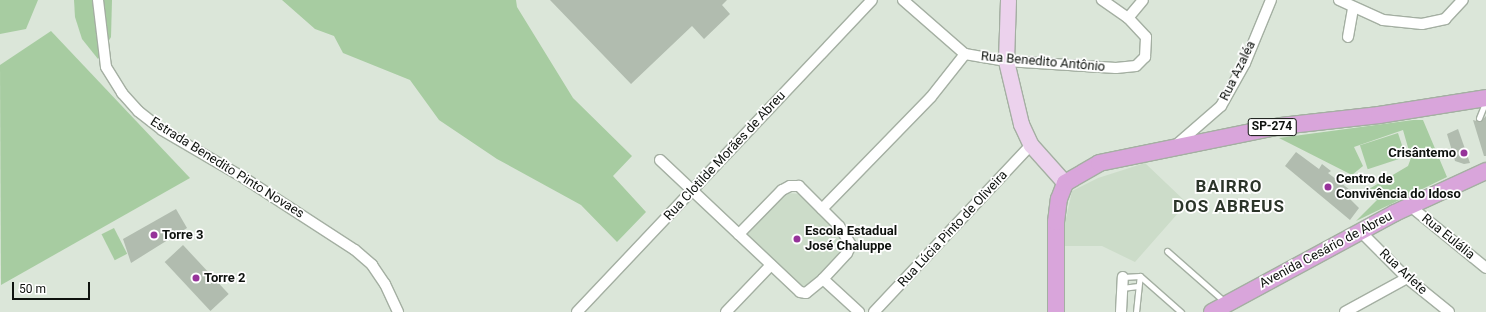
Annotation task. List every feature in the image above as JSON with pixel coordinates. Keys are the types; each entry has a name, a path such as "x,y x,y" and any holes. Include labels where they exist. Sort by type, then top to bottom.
{"main road":[{"name":"SP-274","path":"1065,183 1099,163 1174,147 1281,126 1379,116 1486,98"},
{"name":"Avenida Cesário de Abreu","path":"1213,312 1360,231 1486,171"},
{"path":"1056,312 1056,222 1059,199 1065,183"}],"street":[{"name":"Estrada Benedito Pinto Novaes","path":"98,0 106,67 122,93 138,111 162,130 244,178 355,250 372,265 385,284 398,312"},
{"name":"Rua Clotilde Morães de Abreu","path":"577,312 872,0"},
{"name":"Rua Benedito Antônio","path":"903,0 965,54 1006,61 1110,68 1136,66 1142,62 1147,51 1146,37 1141,29 1128,18"},
{"path":"1008,0 1006,61 1012,96 1031,145 1065,183"},
{"path":"1102,0 1128,18 1143,0"},
{"name":"Rua Azaléa","path":"1174,147 1221,106 1245,63 1271,0"},
{"path":"1339,0 1352,8 1383,20 1434,24 1445,19 1463,0"},
{"path":"1348,37 1352,8"},
{"path":"822,209 931,97 965,54"},
{"name":"Rua Lúcia Pinto de Oliveira","path":"874,312 1031,145"},
{"path":"660,160 800,292 806,292 823,279 847,253 851,245 843,232 799,186 790,186 770,201 739,234"},
{"name":"Rua Eulália","path":"1410,206 1486,268"},
{"name":"Rua Arlete","path":"1360,231 1407,278 1448,312"},
{"path":"726,312 772,265"},
{"path":"1121,312 1123,277"},
{"path":"1345,312 1407,278"},
{"path":"823,279 859,312"}],"lane":[{"path":"1479,118 1486,101"},
{"path":"1167,251 1227,303"},
{"path":"1123,277 1140,276 1181,312"},
{"path":"1136,312 1140,276"},
{"path":"1122,288 1138,286"}],"shaded area":[{"path":"1145,163 1187,203 1135,262 1102,246 1060,246 1072,191 1098,178"},
{"name":"Escola Estadual José Chaluppe","path":"786,193 801,194 839,233 844,244 833,262 803,289 746,234"}],"green space":[{"path":"0,0 38,0 26,29 0,34"},
{"path":"74,0 112,0 111,37 98,59 82,39 75,17"},
{"path":"282,0 516,0 517,7 573,98 632,156 613,176 646,212 617,242 581,205 497,159 439,120 410,80 343,53 334,36 315,29"},
{"path":"51,31 190,178 1,285 0,65"},
{"path":"1413,120 1423,120 1447,177 1356,221 1377,200 1369,189 1408,166 1411,158 1403,130 1354,147 1363,166 1352,175 1279,138"},
{"path":"1398,133 1406,157 1368,169 1360,145"},
{"path":"114,228 127,254 115,260 102,234"}],"building":[{"path":"550,0 727,0 722,5 730,14 704,39 692,26 631,84"},
{"path":"1486,116 1486,156 1484,156 1473,120 1480,122"},
{"path":"1458,129 1470,163 1464,164 1455,161 1447,134"},
{"name":"Centro de Convivência do Idoso","path":"1296,152 1319,169 1322,164 1331,171 1328,173 1354,193 1350,199 1359,208 1350,220 1285,166"},
{"name":"Torre 3","path":"176,209 187,228 131,263 123,239"},
{"name":"Torre 2","path":"183,245 229,294 210,311 165,262"}],"place":[{"name":"Crisântemo","path":"1464,153"},
{"name":"Centro de Convivência do Idoso","path":"1328,187"},
{"name":"Torre 3","path":"154,235"},
{"name":"Escola Estadual José Chaluppe","path":"797,239"},
{"name":"Torre 2","path":"196,278"}],"district":[{"name":"BAIRRO DOS ABREUS","path":"1229,197"}]}
